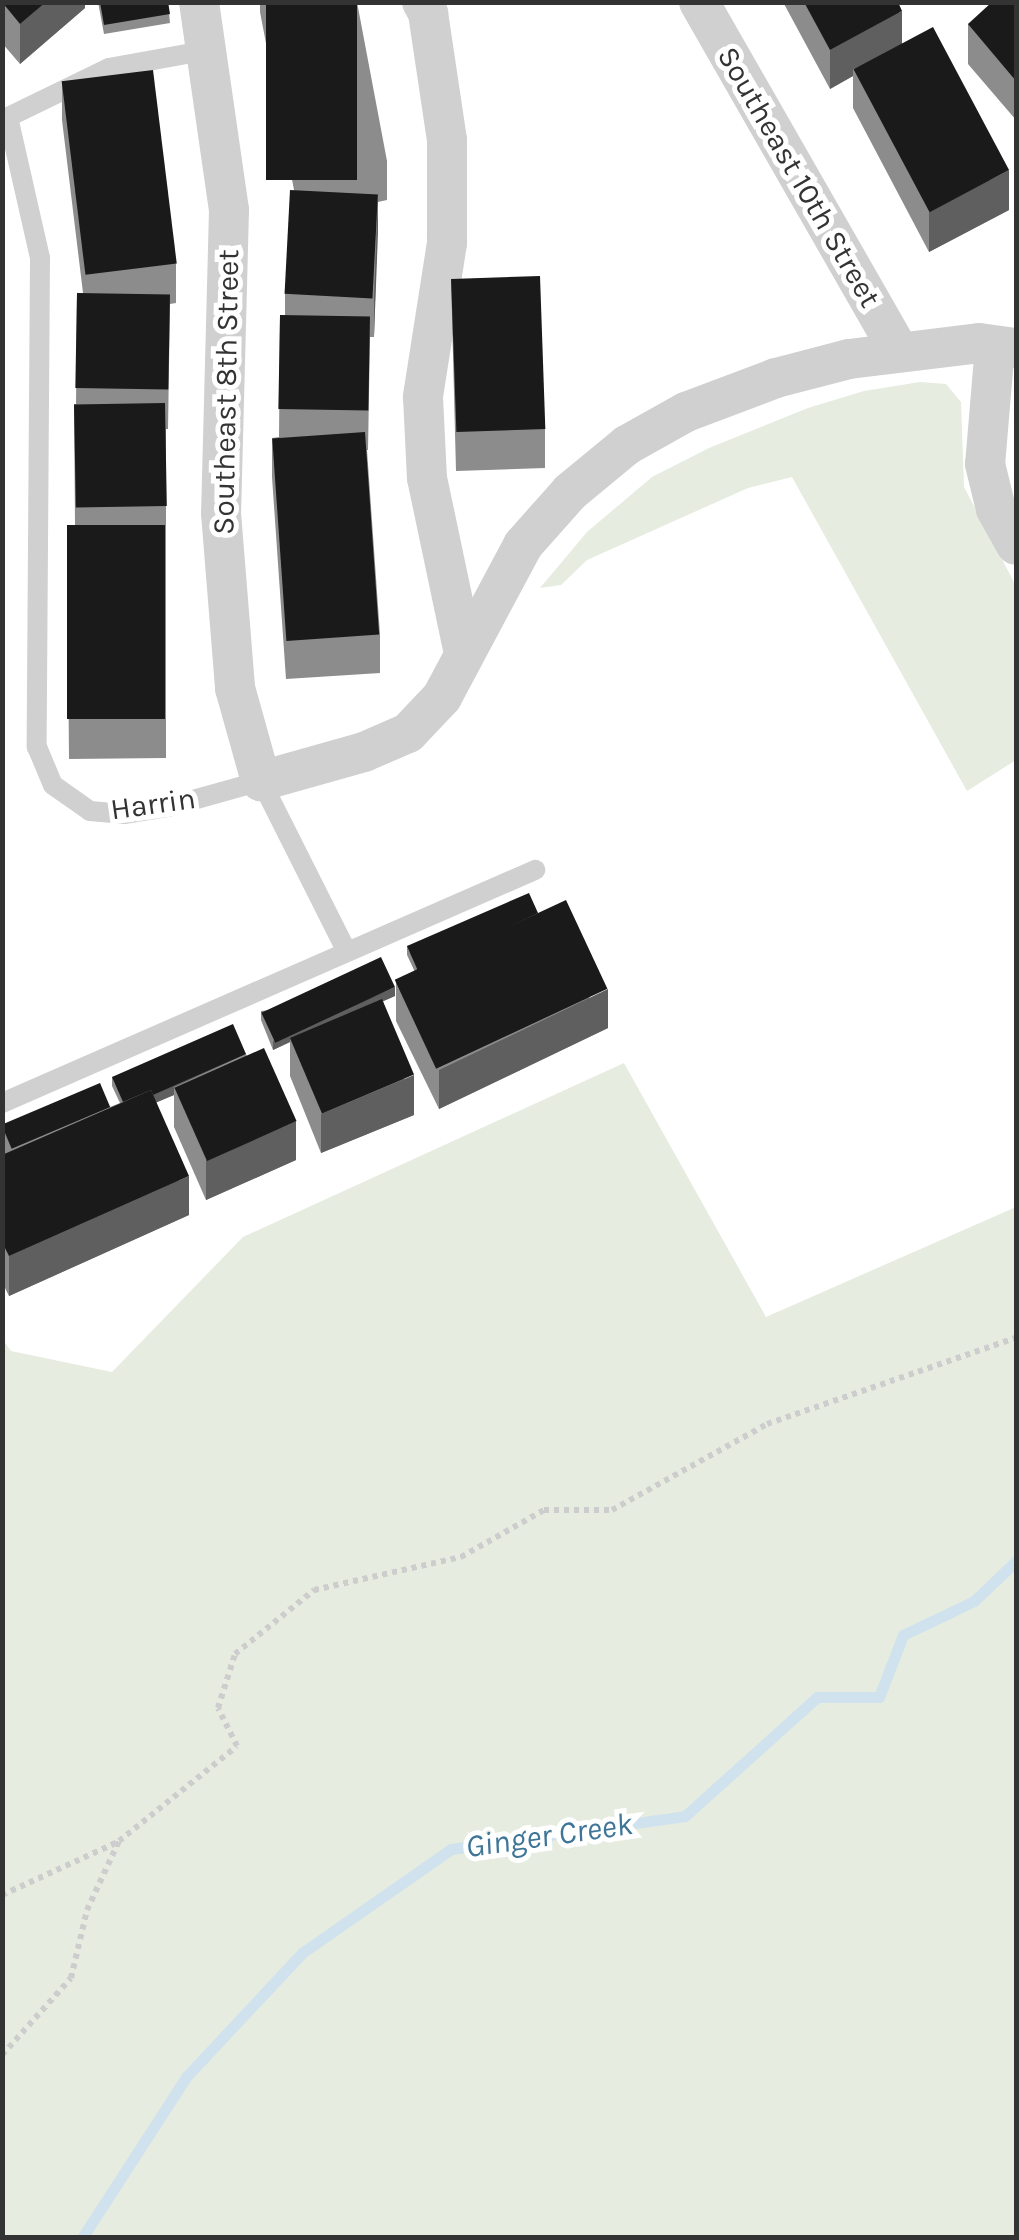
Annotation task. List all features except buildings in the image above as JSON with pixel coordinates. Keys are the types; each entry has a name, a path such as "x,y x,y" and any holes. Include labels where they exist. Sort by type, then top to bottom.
{"street":[{"name":"Southeast 8th Street","path":"199,2 203,51 229,210 220,513 235,688 261,781"},
{"path":"422,2 428,14 447,140 447,242 423,397 427,478 464,653"},
{"name":"Southeast 10th Street","path":"699,2 899,351"},
{"path":"261,781 364,752 408,733 442,697 523,545 570,492 627,445 686,412 776,378 899,351 1006,347 985,464 996,509 1016,545"}],"lane":[{"path":"6,114 109,68 203,51"},
{"name":"Harrin","path":"6,114 40,258 37,747 53,785 90,811 124,814 261,781"},
{"path":"261,781 347,952"},
{"path":"2,1103 535,870"}],"path":[{"path":"2,1895 119,1842 237,1746 218,1708 235,1654 314,1590 461,1558 544,1510 612,1510 767,1424 1016,1338"},
{"path":"2,2055 71,1978 87,1910 119,1842"}],"shaded area":[{"path":"920,382 946,384 961,402 964,487 1016,586 1016,760 967,791 792,477 748,488 587,560 561,585 540,588 587,532 652,477 709,448 808,408 864,391"},
{"path":"624,1063 766,1317 1016,1207 1016,2237 3,2237 3,1340 11,1351 112,1372 243,1237"}],"waterway":[{"name":"Ginger Creek","path":"82,2238 186,2077 302,1953 451,1849 685,1816 817,1697 879,1697 903,1635 974,1601 1016,1561"}]}
